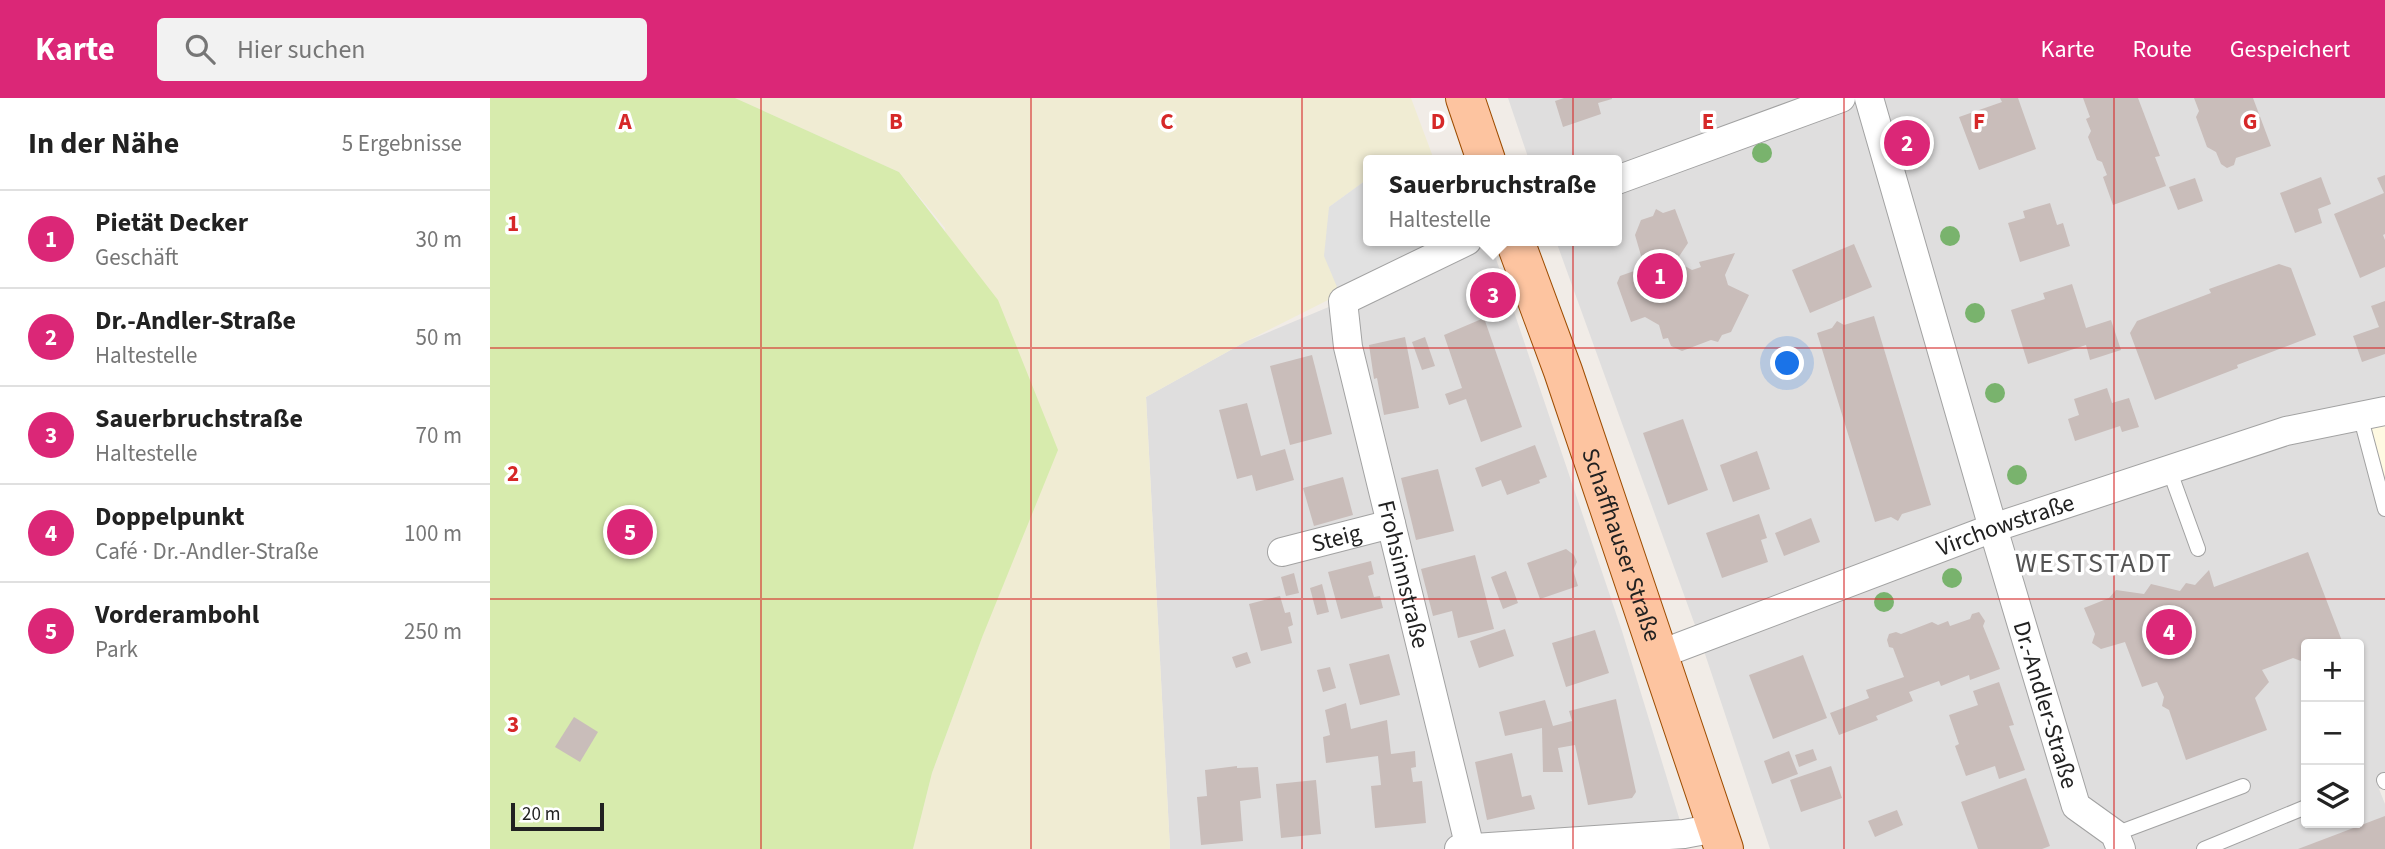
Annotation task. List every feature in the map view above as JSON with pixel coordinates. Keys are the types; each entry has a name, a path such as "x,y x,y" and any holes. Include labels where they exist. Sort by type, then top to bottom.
{"main road":[{"path":"1465,98 1484,155"},
{"name":"Schaffhauser Straße","path":"1517,246 1563,372 1720,839"}],"street":[{"path":"1622,178 1841,98"},
{"name":"Dr.-Andler-Straße","path":"1869,98 2076,806 2118,842"},
{"name":"Frohsinnstraße","path":"1456,246 1343,301 1348,347 1466,849"},
{"name":"Virchowstraße","path":"1658,655 1993,528 2286,430 2372,413"},
{"name":"Steig","path":"1282,552 1391,524"},
{"path":"1466,849 1684,834 1720,839"}],"lane":[{"name":"Virchowstraße","path":"2372,413 2385,509"},
{"path":"2169,469 2198,549"},
{"path":"2118,842 2243,786"},
{"path":"2203,849 2301,809"}],"shaded area":[{"path":"735,98 1411,98 1432,155 1363,155 1363,182 1329,207 1340,294 1245,342 1146,397 1170,849 913,849 932,773 983,635 945,228 899,172"},
{"path":"1508,98 2385,98 2385,786 2379,789 2385,804 2385,849 1770,849 1700,639 1558,246 1622,246 1622,155 1527,155"},
{"path":"1363,182 1363,246 1449,246 1340,294 1324,256 1329,207"},
{"path":"1457,246 1492,246 1622,631 1684,834 1459,849 1170,849 1146,397 1245,342 1343,301"},
{"path":"2385,411 2385,494 2360,415"}],"green space":[{"path":"490,98 735,98 899,172 998,300 1058,450 983,635 932,773 913,849 490,849"}],"building":[{"path":"1564,98 1612,99 1598,103 1601,114 1563,127 1555,101"},
{"path":"2000,98 2018,98 2036,149 1979,170 1959,117 2002,102"},
{"path":"2083,98 2138,98 2160,156 2155,157 2166,186 2113,205 2103,177 2107,175 2102,162 2097,160 2088,137 2091,131 2086,119 2090,117"},
{"path":"2194,98 2253,98 2271,146 2236,158 2234,165 2227,168 2221,164 2216,152 2207,147 2196,117 2199,111"},
{"path":"2385,175 2385,267 2360,278 2334,214 2384,193 2377,178"},
{"path":"2321,177 2331,204 2318,209 2322,223 2295,233 2280,193"},
{"path":"2195,178 2203,201 2178,210 2169,187"},
{"path":"2050,203 2057,225 2063,223 2070,246 2020,262 2008,223 2025,218 2023,211"},
{"path":"1656,209 1663,213 1675,209 1688,243 1676,261 1692,270 1701,267 1699,262 1735,253 1725,275 1728,285 1749,295 1731,332 1722,335 1718,342 1711,340 1682,351 1671,346 1668,338 1663,339 1659,325 1645,317 1631,322 1617,283 1620,276 1637,270 1642,259 1635,235 1641,220 1653,216"},
{"path":"1854,244 1872,287 1810,313 1792,270"},
{"path":"2279,264 2291,268 2316,335 2155,400 2130,333 2137,321 2211,293 2209,289"},
{"path":"2072,284 2086,328 2111,320 2121,350 2090,360 2086,345 2028,364 2011,310 2045,299 2043,293"},
{"path":"2385,301 2385,354 2362,362 2353,336 2379,327 2371,306"},
{"path":"1874,316 1931,505 1902,514 1898,521 1891,517 1875,522 1817,333 1832,328 1837,321 1844,325"},
{"path":"1484,318 1522,427 1481,442 1466,399 1449,405 1445,394 1462,388 1444,335"},
{"path":"1405,337 1419,408 1384,415 1377,378 1374,379 1369,345"},
{"path":"1425,337 1435,366 1422,370 1412,342"},
{"path":"1312,355 1332,434 1290,445 1270,366"},
{"path":"2107,388 2112,403 2129,398 2139,427 2122,432 2120,426 2075,441 2068,419 2079,415 2074,399"},
{"path":"1247,403 1261,456 1285,449 1294,480 1256,491 1252,475 1237,479 1219,410"},
{"path":"1683,419 1708,490 1668,505 1643,433"},
{"path":"1535,445 1547,477 1539,480 1540,483 1507,495 1501,480 1482,487 1475,468"},
{"path":"1757,451 1770,489 1733,502 1720,465"},
{"path":"1438,469 1454,531 1416,540 1401,478"},
{"path":"1343,477 1353,515 1314,526 1303,488"},
{"path":"1759,514 1767,538 1761,540 1768,562 1722,578 1706,533"},
{"path":"1811,518 1820,542 1784,556 1775,533"},
{"path":"1566,549 1574,555 1577,562 1573,570 1578,586 1540,599 1527,563"},
{"path":"2308,552 2341,639 2301,639 2301,661 2293,658 2262,670 2269,682 2255,698 2267,730 2186,760 2169,710 2162,706 2164,697 2157,682 2142,687 2125,642 2101,649 2092,643 2095,634 2084,608 2109,598 2116,590 2144,594 2151,584 2180,591 2186,583 2195,585 2209,570 2214,587"},
{"path":"1475,555 1494,629 1458,638 1452,611 1433,616 1421,569"},
{"path":"1371,561 1374,574 1368,576 1374,597 1380,596 1383,608 1341,619 1328,572"},
{"path":"1506,571 1518,603 1503,609 1491,577"},
{"path":"1294,573 1299,593 1286,596 1281,577"},
{"path":"1322,584 1329,612 1317,615 1310,588"},
{"path":"1280,596 1285,613 1290,612 1293,625 1288,627 1292,643 1261,651 1249,604"},
{"path":"1979,612 1985,621 1983,626 2000,669 1970,680 1969,675 1941,686 1939,681 1909,692 1913,701 1876,716 1878,720 1839,735 1830,713 1869,698 1866,690 1904,677 1893,648 1889,647 1889,634 1901,634 1932,622 1938,625 1948,621 1950,626 1970,619 1972,614"},
{"path":"1505,629 1514,656 1479,668 1470,641"},
{"path":"1595,630 1609,673 1566,687 1552,643"},
{"path":"1247,652 1251,663 1236,668 1232,657"},
{"path":"1389,654 1400,695 1360,705 1349,664"},
{"path":"1803,655 1827,718 1773,739 1749,675"},
{"path":"1330,667 1336,688 1323,692 1317,670"},
{"path":"1999,682 2014,725 2009,726 2025,770 1999,779 1995,766 1966,776 1955,746 1959,744 1949,715 1978,705 1973,691"},
{"path":"1616,699 1636,792 1632,798 1588,805 1575,745 1558,748 1563,772 1543,772 1542,728 1505,736 1499,712 1545,700 1553,726 1572,721 1569,711"},
{"path":"1346,703 1351,729 1387,720 1391,754 1415,751 1416,767 1411,768 1413,782 1422,781 1426,823 1375,828 1371,786 1381,785 1378,756 1326,763 1323,737 1330,735 1325,710"},
{"path":"574,717 598,732 580,762 555,747"},
{"path":"1813,749 1817,760 1799,767 1795,755"},
{"path":"1789,751 1798,774 1772,784 1764,761"},
{"path":"1512,753 1522,797 1531,795 1535,809 1487,820 1475,762"},
{"path":"1237,766 1258,767 1261,798 1240,801 1243,841 1201,845 1197,797 1207,796 1205,770"},
{"path":"1831,766 1842,798 1801,812 1790,780"},
{"path":"2026,778 2050,846 2042,849 1978,849 1961,802"},
{"path":"1316,780 1321,834 1281,838 1276,784"},
{"path":"1897,810 1903,825 1875,837 1868,821"},
{"path":"2385,816 2385,849 2298,849 2353,828 2364,828 2364,824"}],"place":[{"name":"Dr.-Andler-Straße","path":"1907,143"},
{"name":"Pietät Decker","path":"1660,276"},
{"name":"Sauerbruchstraße","path":"1493,295"},
{"name":"Vorderambohl","path":"630,532"},
{"name":"Doppelpunkt","path":"2169,632"}],"district":[{"name":"WESTSTADT","path":"2094,563"}]}
